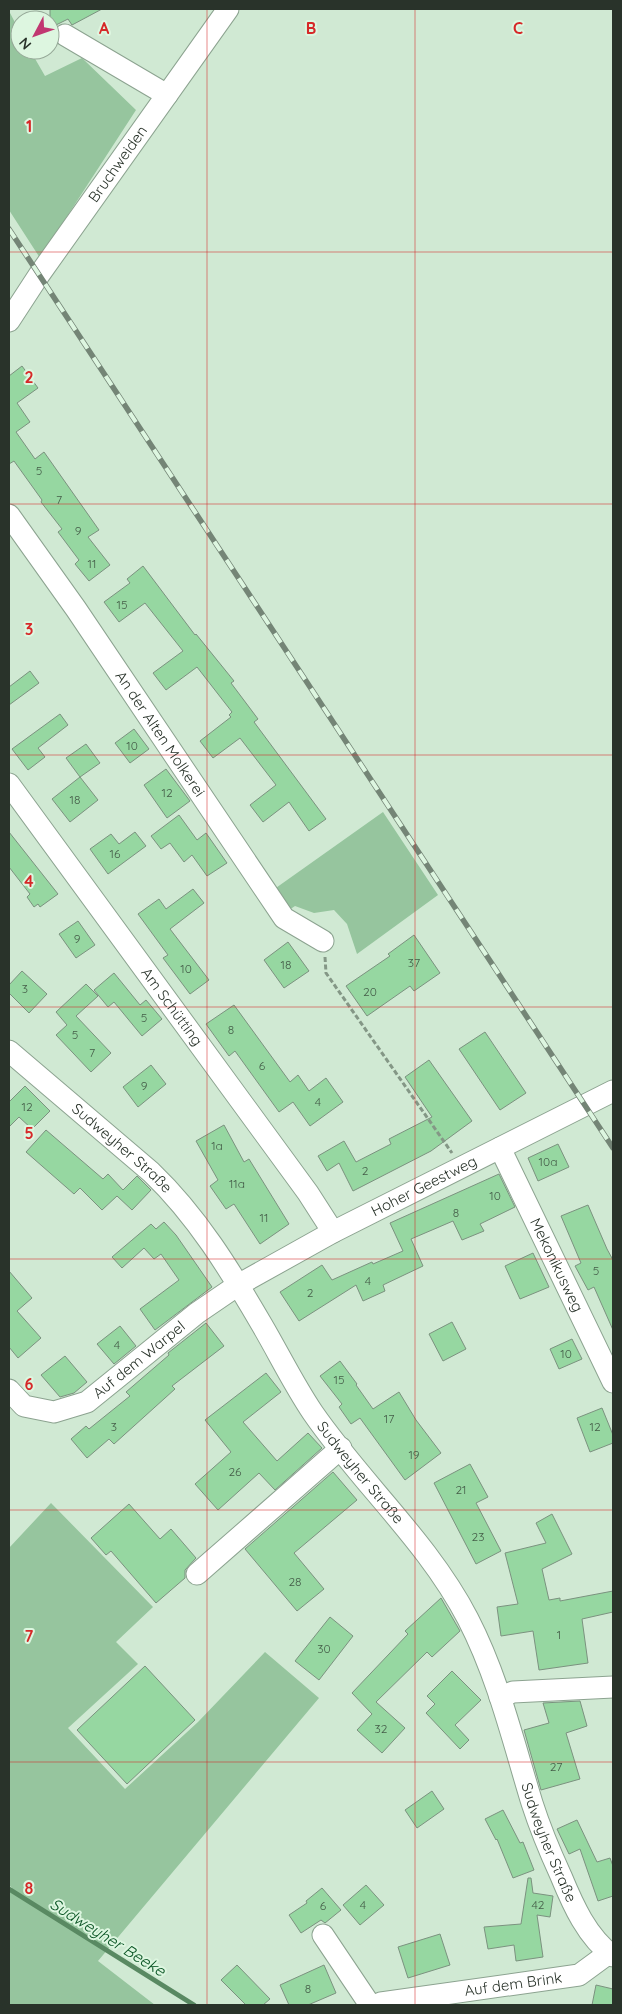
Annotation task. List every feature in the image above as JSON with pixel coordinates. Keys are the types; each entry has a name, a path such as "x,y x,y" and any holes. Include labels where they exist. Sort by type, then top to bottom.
{"street":[{"name":"Bruchweiden","path":"9,321 39,275 228,9"},
{"path":"65,35 167,95"},
{"name":"An der Alten Molkerei","path":"9,515 76,609 284,918 323,941"},
{"name":"Am Schütting","path":"9,784 308,1193 333,1232"},
{"name":"Sudweyher Straße","path":"9,1051 171,1192 211,1243 313,1412 415,1540 453,1593 480,1645 500,1697 545,1840 577,1912 596,1940 611,1954"},
{"name":"Hoher Geestweg","path":"238,1285 333,1232 612,1093"},
{"name":"Mekonikusweg","path":"500,1148 613,1382"},
{"name":"Auf dem Warpel","path":"9,1390 24,1406 54,1412 87,1402 197,1313 238,1285"},
{"path":"197,1574 341,1448"},
{"path":"500,1697 513,1692 613,1687"},
{"name":"Auf dem Brink","path":"323,1935 377,2005 579,1975 611,1954"}],"path":[{"path":"323,941 326,973 462,1167"}],"green space":[{"path":"9,11 10,60 36,60 45,76 82,58 136,110 40,258 9,210"},
{"path":"383,812 438,895 357,954 347,924 334,910 314,913 295,906 289,910 273,890"},
{"path":"51,1503 153,1607 116,1642 138,1664 68,1728 125,1789 198,1722 265,1652 319,1698 98,1961 155,2005 9,2005 9,1891 12,1888 9,1885 9,1548"}],"building":[{"path":"102,9 72,25 68,19 60,23 60,10 50,10"},
{"path":"22,366 38,388 17,403 30,422 16,432 35,459 44,452 99,530 88,537 110,565 89,581 75,564 79,560 58,532 62,529 41,502 42,500 14,461 9,464 9,376"},
{"path":"143,566 195,635 234,681 231,683 258,719 254,722 326,819 309,831 289,802 263,822 250,805 276,785 240,738 213,758 200,741 231,717 229,715 232,712 197,667 166,690 153,673 183,651 145,603 119,622 104,602 130,583 127,579"},
{"path":"30,671 39,683 9,705 9,687"},
{"path":"60,714 68,725 38,748 45,757 28,770 12,749"},
{"path":"134,729 149,749 130,763 115,743"},
{"path":"86,744 100,763 80,777 66,758"},
{"path":"166,769 190,801 167,818 144,785"},
{"path":"80,777 98,800 70,822 52,799"},
{"path":"179,815 197,840 206,833 227,863 207,876 192,855 184,862 170,843 161,849 151,836"},
{"path":"9,832 58,894 40,907 38,904 34,907 27,897 30,894 9,867"},
{"path":"135,832 146,846 108,874 90,849 111,834 119,844"},
{"path":"193,889 204,903 170,929 209,980 190,994 163,958 168,955 138,914 159,899 166,909"},
{"path":"78,921 95,945 76,958 59,934"},
{"path":"414,935 440,973 414,991 410,986 367,1016 346,986 390,956 388,954"},
{"path":"288,942 309,971 284,988 264,960"},
{"path":"22,971 47,994 29,1013 9,993 9,985"},
{"path":"114,973 140,1005 146,1000 162,1019 142,1036 114,1002 108,1007 94,990"},
{"path":"86,984 98,996 76,1016 111,1053 91,1072 56,1035 67,1025 56,1012"},
{"path":"234,1005 290,1082 298,1075 309,1091 326,1078 343,1102 310,1126 293,1102 279,1112 235,1051 229,1056 206,1024"},
{"path":"485,1032 526,1093 500,1110 459,1049"},
{"path":"429,1060 472,1121 431,1151 353,1191 339,1163 327,1171 318,1156 344,1141 356,1162 391,1144 389,1139 432,1117 405,1077"},
{"path":"151,1065 166,1084 138,1107 123,1087"},
{"path":"25,1086 50,1111 32,1129 19,1117 9,1127 9,1102"},
{"path":"224,1125 244,1162 249,1159 289,1224 260,1244 234,1204 226,1209 210,1186 218,1180 196,1141"},
{"path":"46,1130 103,1179 108,1174 123,1190 137,1176 151,1190 132,1210 117,1196 102,1210 80,1188 74,1194 26,1152"},
{"path":"558,1144 569,1167 538,1181 528,1158"},
{"path":"499,1174 515,1207 480,1224 484,1231 462,1240 453,1221 411,1239 423,1266 383,1285 385,1291 363,1301 356,1285 299,1321 280,1292 322,1265 332,1280 372,1262 373,1264 403,1251 390,1223"},
{"path":"588,1205 613,1260 613,1330 594,1287 588,1290 575,1266 581,1263 561,1216"},
{"path":"164,1222 176,1235 212,1287 155,1330 140,1309 179,1280 161,1254 154,1259 144,1248 122,1268 112,1257 151,1224 156,1229"},
{"path":"533,1253 549,1287 520,1299 505,1266"},
{"path":"9,1271 32,1298 17,1311 41,1338 18,1358 9,1347"},
{"path":"452,1322 466,1349 443,1361 429,1334"},
{"path":"206,1323 224,1346 172,1386 175,1389 114,1444 109,1439 87,1458 71,1439 86,1426 89,1429 130,1396 126,1392 169,1355 168,1353"},
{"path":"120,1326 136,1346 114,1364 97,1344"},
{"path":"572,1339 582,1359 559,1369 550,1349"},
{"path":"65,1356 87,1382 74,1393 60,1397 41,1375"},
{"path":"340,1361 373,1409 399,1392 416,1420 441,1453 405,1480 360,1418 351,1424 339,1407 342,1404 320,1376"},
{"path":"266,1373 281,1392 243,1422 277,1461 308,1433 322,1448 275,1490 259,1473 218,1510 195,1484 231,1452 205,1420"},
{"path":"602,1408 613,1435 613,1443 590,1452 577,1418"},
{"path":"470,1464 488,1497 476,1503 501,1551 476,1564 434,1483"},
{"path":"333,1472 357,1500 294,1553 324,1589 297,1611 245,1549"},
{"path":"129,1504 160,1539 171,1529 196,1558 185,1570 185,1578 156,1603 111,1551 106,1555 91,1538"},
{"path":"552,1514 572,1554 542,1569 549,1600 560,1598 560,1601 613,1591 613,1612 582,1619 588,1663 539,1670 533,1631 501,1636 497,1607 518,1604 505,1553 546,1543 536,1523"},
{"path":"441,1598 460,1631 432,1657 427,1652 376,1702 405,1728 382,1753 357,1730 372,1714 352,1693 408,1634 405,1631"},
{"path":"330,1617 353,1636 319,1680 295,1661"},
{"path":"145,1666 195,1720 127,1784 77,1730"},
{"path":"452,1671 481,1700 455,1725 469,1740 460,1749 426,1713 435,1704 427,1696"},
{"path":"580,1701 587,1726 566,1733 580,1779 541,1790 524,1730 549,1723 543,1703"},
{"path":"432,1791 444,1809 417,1828 405,1810"},
{"path":"503,1810 520,1843 523,1842 534,1870 513,1878 497,1839 485,1819"},
{"path":"577,1820 597,1862 610,1858 613,1866 613,1896 598,1901 580,1849 569,1854 557,1829"},
{"path":"528,1878 531,1878 533,1893 553,1896 550,1917 537,1915 543,1957 516,1961 514,1945 488,1949 484,1927 521,1924"},
{"path":"366,1885 384,1905 360,1925 343,1905"},
{"path":"322,1888 341,1910 325,1923 321,1920 301,1933 289,1915 307,1903 306,1901"},
{"path":"440,1934 450,1965 408,1978 398,1947"},
{"path":"237,1965 270,1999 263,2005 246,2005 221,1980"},
{"path":"324,1965 336,1993 308,2005 289,2005 280,1985"},
{"path":"596,1985 613,1989 613,2005 592,2005"}],"waterway":[{"name":"Sudweyher Beeke","path":"9,1889 194,2005"}],"railway":[{"path":"9,229 613,1148"}]}
